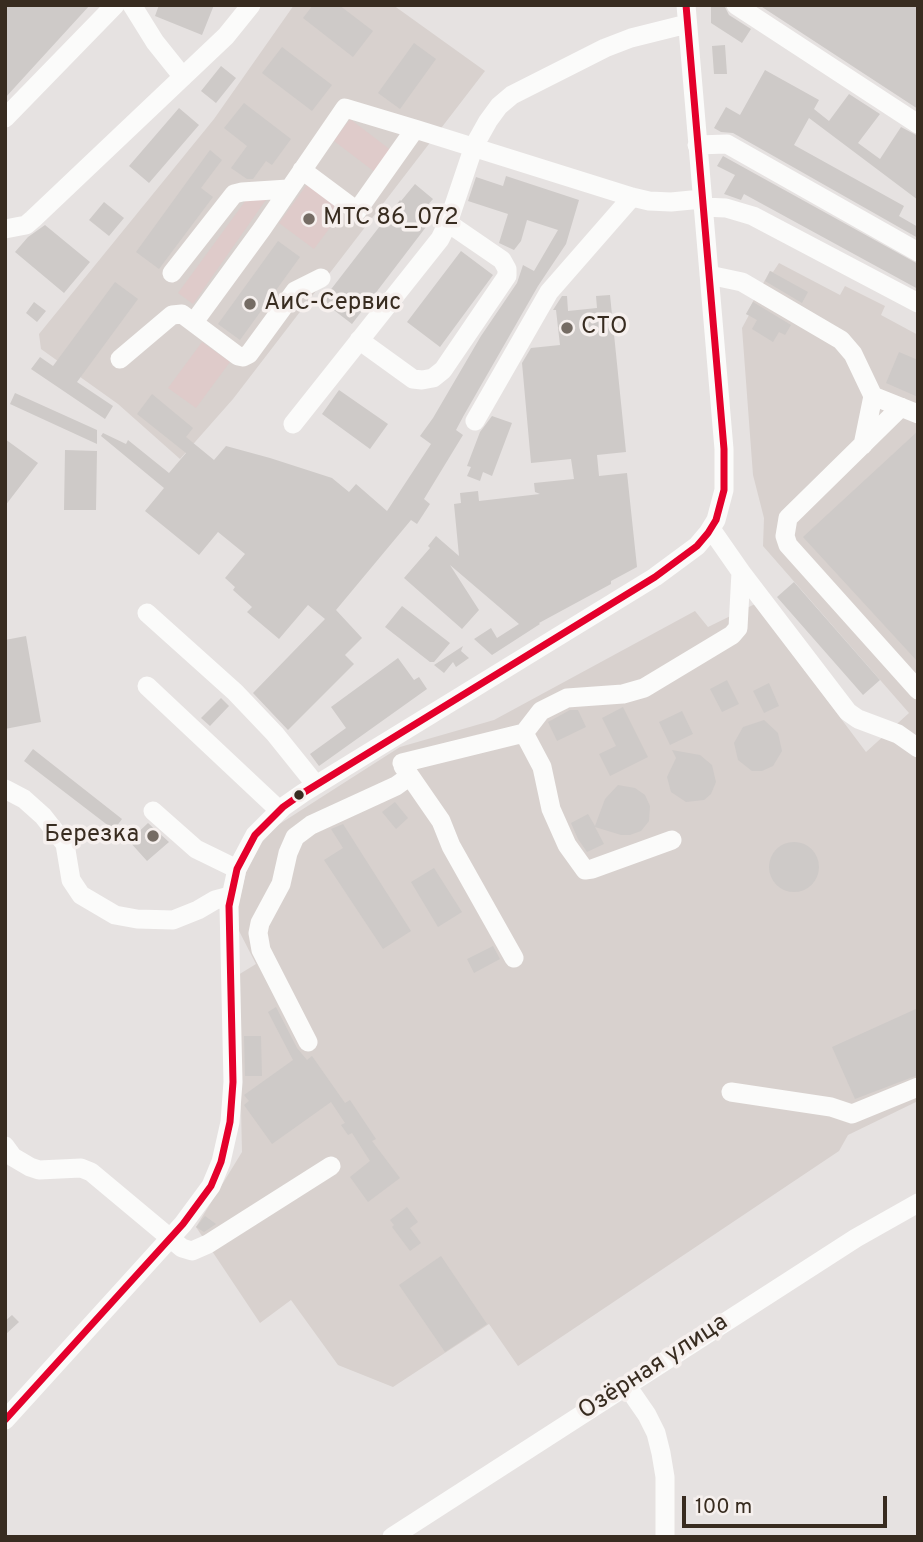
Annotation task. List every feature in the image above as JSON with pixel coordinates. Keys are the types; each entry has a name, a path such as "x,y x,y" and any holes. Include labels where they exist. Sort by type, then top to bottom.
{"street":[{"path":"5,118 115,5"},
{"path":"132,5 155,43 183,76"},
{"path":"5,229 26,225 241,20 251,5"},
{"path":"736,5 918,124"},
{"path":"5,1420 195,1210 211,1186 227,1141 233,1082 228,920 230,896 237,869 255,835 279,810 316,785 655,577 681,559 711,529 721,508 725,468 686,15 657,31 618,43 512,95 499,106 474,146 440,239 293,424"},
{"path":"194,322 345,108 632,197 649,201 703,203 753,216 918,303"},
{"path":"302,170 357,211 415,130"},
{"path":"698,145 727,144 918,252"},
{"path":"172,273 234,194 242,191 288,189"},
{"path":"475,421 549,292 632,197"},
{"path":"359,340 413,379 433,378 443,370 507,276 502,260 448,223"},
{"path":"709,275 742,282 841,340 853,354 873,396 863,445"},
{"path":"120,359 172,316 181,314 237,356 243,357 249,354 295,291 321,278"},
{"path":"873,396 909,411"},
{"path":"909,411 863,445 788,518 785,536 788,545 918,690"},
{"path":"711,529 848,712 858,719 898,734 918,748"},
{"path":"308,1042 261,950 258,933 260,923 281,884 288,853 295,837 311,825 396,786 406,770 524,733 541,712 567,698 623,694 643,688 732,635 738,628 741,572"},
{"path":"147,613 235,692 275,734 316,785"},
{"path":"147,686 279,810"},
{"path":"524,733 542,767 551,809 567,845 585,870 592,870 672,840"},
{"path":"387,740 441,821 514,958"},
{"path":"5,789 24,799 43,816 65,844 71,880 82,895 115,915 173,920 215,900 230,896"},
{"path":"153,811 196,849 237,869"},
{"path":"731,1092 831,1107 852,1114 918,1087"},
{"path":"5,1146 13,1157 39,1170 81,1168 91,1172 182,1248 192,1251 331,1166"},
{"name":"Озёрная улица","path":"392,1537 856,1238 918,1203"},
{"path":"627,1386 656,1433 665,1477 665,1537"}],"shaded area":[{"name":"АиС-Сервис","path":"294,5 393,5 485,71 233,399 180,459 118,404 41,349 39,334 214,119"},
{"path":"350,119 392,151 376,173 334,141"},
{"path":"308,183 343,210 314,249 279,223"},
{"path":"270,194 193,304 178,293 249,196"},
{"path":"779,263 840,295 845,286 885,306 881,315 918,335 918,1101 848,1135 839,1151 518,1366 489,1324 393,1387 338,1365 291,1300 260,1323 196,1227 242,1152 238,975 256,964 238,929 238,907 246,872 260,844 278,825 400,747 494,720 695,611 708,627 755,604 866,752 909,713 763,546 764,518 753,475 742,328 749,315 746,314 770,271 773,272"},
{"path":"202,342 230,362 196,408 168,388"}],"building":[{"path":"5,5 90,5 5,98"},
{"path":"159,5 214,5 202,35 155,16"},
{"path":"313,5 339,5 373,31 353,57 303,18"},
{"path":"711,5 724,5 729,15 751,29 742,43 711,23"},
{"path":"759,5 918,5 918,109"},
{"path":"414,43 436,59 400,109 378,93"},
{"path":"725,45 727,74 714,74 712,46"},
{"path":"282,47 332,85 312,111 262,73"},
{"path":"221,66 236,78 216,103 201,91"},
{"path":"765,70 819,100 814,109 829,121 849,94 880,114 858,143 880,159 901,127 918,136 918,200 809,118 794,145 904,206 899,216 918,227 918,238 733,133 714,128 726,107 740,115"},
{"path":"244,103 291,139 272,165 266,161 253,179 247,179 231,168 247,146 224,128"},
{"path":"179,108 199,125 149,183 129,166"},
{"path":"210,150 222,160 201,188 213,197 159,269 136,252"},
{"path":"723,156 918,264 918,289 744,194 741,200 724,194 735,175 717,166"},
{"path":"506,176 579,200 566,244 538,286 456,430 463,435 424,499 430,504 417,524 411,520 336,610 362,638 345,655 354,664 288,730 253,693 325,619 308,605 279,639 247,612 252,607 233,590 235,587 225,578 245,554 218,532 199,555 145,511 164,488 101,436 103,433 126,444 128,440 169,473 186,453 137,414 152,394 193,428 186,437 214,460 226,446 270,458 332,478 349,492 356,484 387,511 431,444 420,436 517,283 523,265 534,271 558,230 527,220 521,241 514,250 499,243 508,214 468,201 476,177 503,186"},
{"path":"415,184 433,199 419,215 429,223 352,324 322,301"},
{"path":"104,202 124,218 109,236 89,220"},
{"path":"45,225 90,262 64,293 15,252 28,237"},
{"name":"АиС-Сервис","path":"278,241 300,257 240,340 218,324"},
{"path":"461,251 493,275 440,347 407,322"},
{"path":"770,271 808,292 802,303 765,281"},
{"path":"115,282 138,299 77,382 113,406 105,419 31,369 40,357 53,366"},
{"path":"610,295 626,452 597,455 599,476 627,473 637,567 539,623 492,655 474,639 491,628 497,638 519,624 450,565 479,610 462,629 404,578 430,548 428,546 436,536 459,556 454,504 461,503 460,493 478,491 479,501 540,494 535,492 534,483 574,479 571,459 531,463 522,363 531,348 560,345 556,310 553,310 562,296 567,296 568,311 597,308 596,296"},
{"path":"34,302 46,311 37,322 26,313"},
{"path":"753,302 791,325 785,335 779,332 773,342 752,329 757,320 746,314"},
{"path":"899,352 918,360 918,397 886,383"},
{"path":"339,390 388,424 370,449 322,414"},
{"path":"15,393 97,430 97,444 10,404"},
{"path":"492,416 512,423 492,476 483,472 480,481 467,476 471,467 467,466 480,432"},
{"path":"918,431 918,662 803,537"},
{"path":"5,439 38,463 5,506"},
{"path":"65,450 97,451 96,510 64,510"},
{"path":"794,582 880,680 863,695 777,597"},
{"path":"402,606 450,643 434,662 430,662 385,627"},
{"path":"26,636 41,722 5,729 5,640"},
{"path":"463,646 461,651 469,658 456,667 453,662 444,673 434,665"},
{"path":"398,658 414,680 419,677 427,689 319,766 310,754 346,728 331,707"},
{"path":"727,680 739,704 722,712 710,689"},
{"path":"769,683 779,706 764,713 753,691"},
{"path":"221,698 229,706 210,726 201,718"},
{"path":"623,707 648,757 610,776 599,754 616,746 602,718"},
{"path":"570,710 578,710 586,727 557,741 548,722"},
{"path":"682,711 693,734 670,745 659,722"},
{"path":"764,720 778,733 782,751 773,766 762,771 752,771 738,760 734,743 743,727"},
{"path":"33,749 122,819 114,830 24,761"},
{"path":"672,750 700,755 712,765 716,782 711,794 704,800 686,802 671,792 667,777 676,758"},
{"path":"618,785 635,788 645,795 650,806 649,821 641,831 630,835 595,827 604,844 587,852 571,823 588,814 595,826 605,799"},
{"path":"395,802 408,818 396,829 382,812"},
{"path":"148,823 169,842 147,861 129,841"},
{"path":"343,824 411,931 383,949 324,860 343,848 331,829"},
{"path":"794,842 811,850 819,867 811,884 794,892 777,884 769,867 777,850"},
{"path":"434,868 462,912 438,927 411,882"},
{"path":"493,946 500,959 474,973 467,959"},
{"path":"276,1007 297,1048 307,1060 312,1056 345,1103 350,1100 376,1139 372,1141 400,1178 368,1202 350,1177 370,1161 352,1133 348,1135 341,1125 345,1123 331,1102 272,1144 244,1105 249,1101 244,1095 293,1060 268,1012"},
{"path":"918,1008 918,1075 855,1099 832,1047"},
{"path":"244,1036 261,1036 262,1076 245,1076"},
{"path":"407,1207 418,1222 410,1228 421,1243 410,1251 392,1227 394,1225 390,1220"},
{"path":"205,1216 216,1224 204,1232 196,1227"},
{"path":"441,1256 487,1324 445,1352 399,1285"},
{"path":"12,1315 19,1322 5,1335 5,1321"}],"transit line":[{"path":"5,1420 183,1224 211,1186 221,1162 230,1122 233,1082 229,906 237,869 255,835 283,807 303,793 655,577 697,546 716,520 724,490 724,449 686,5"}],"place":[{"name":"МТС 86_072","path":"309,219"},
{"name":"АиС-Сервис","path":"250,304"},
{"name":"СТО","path":"567,328"},
{"name":"Березка","path":"153,836"}]}
